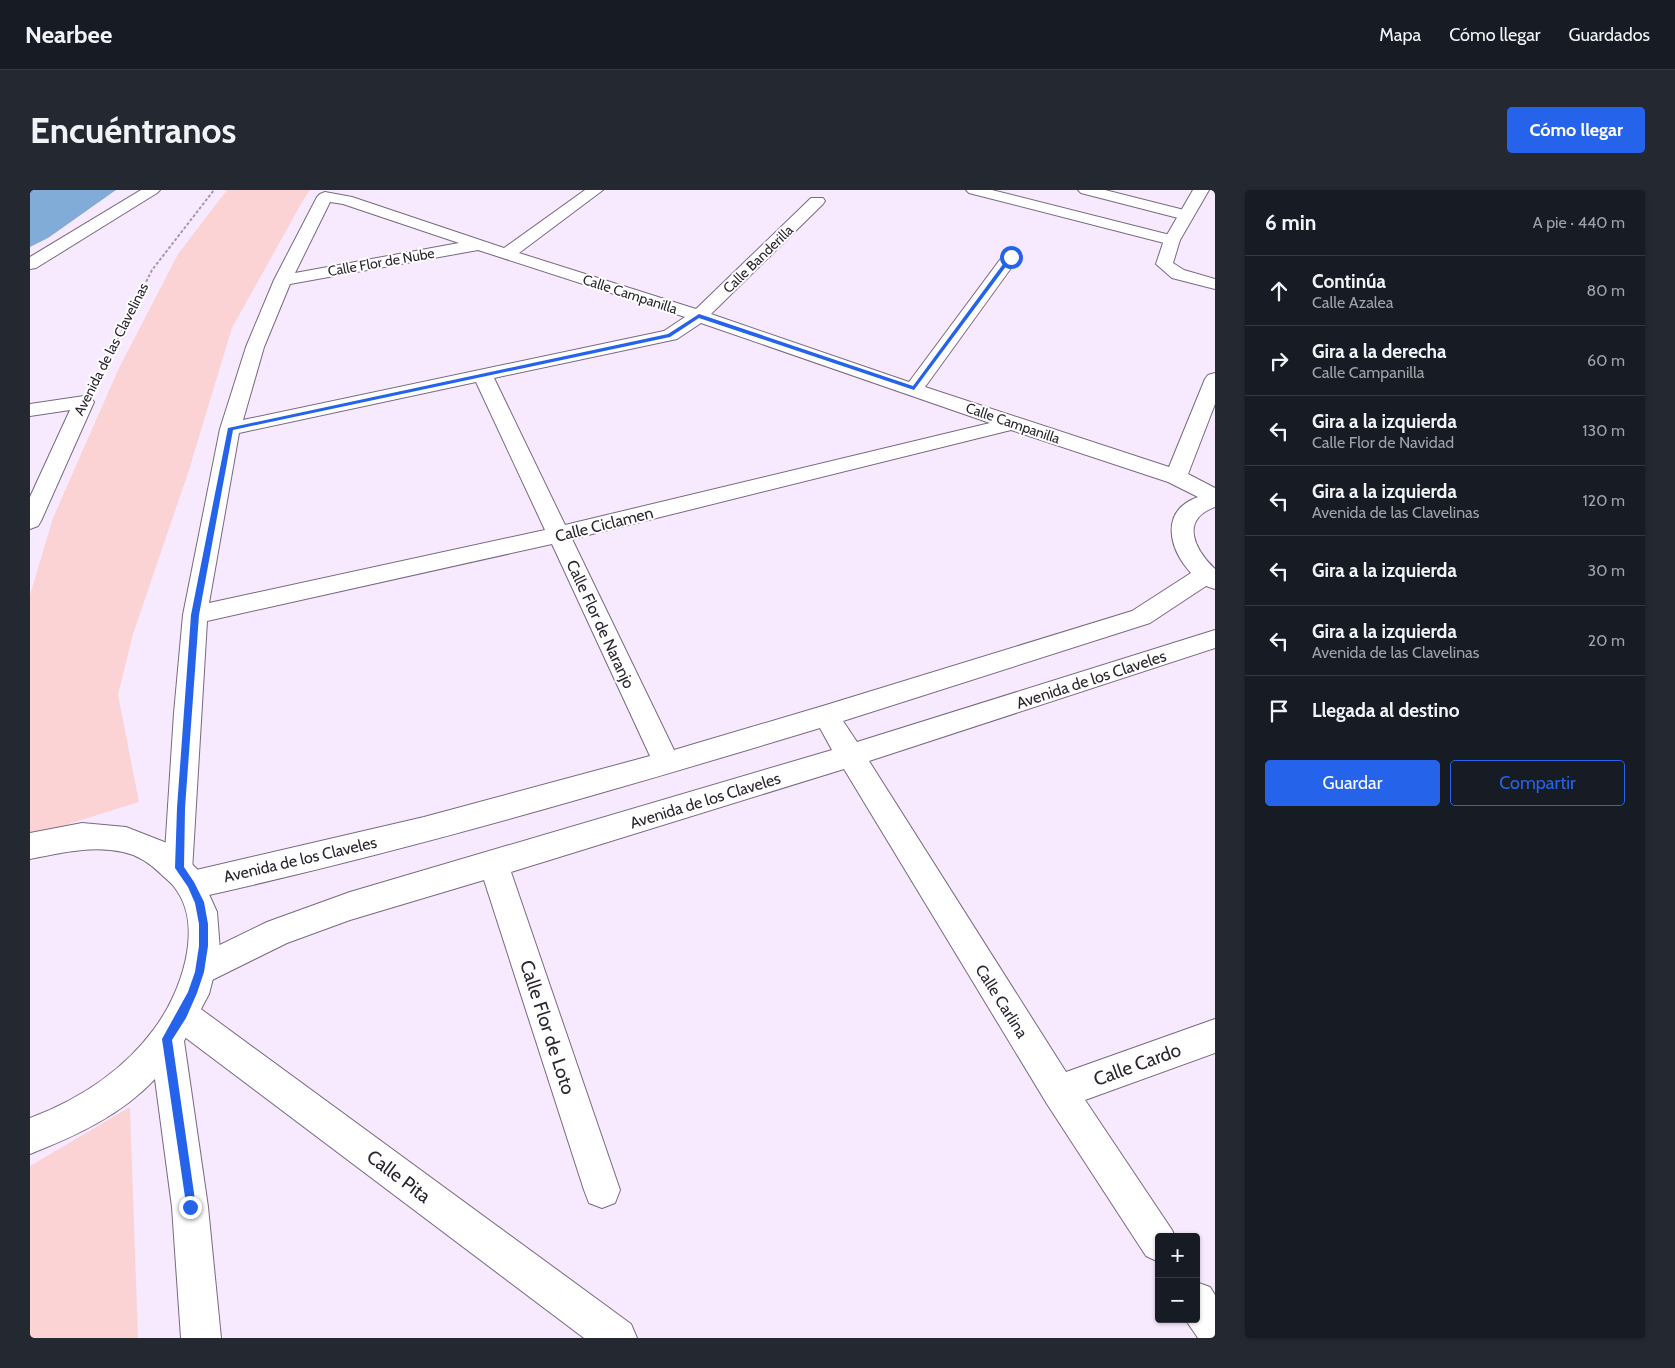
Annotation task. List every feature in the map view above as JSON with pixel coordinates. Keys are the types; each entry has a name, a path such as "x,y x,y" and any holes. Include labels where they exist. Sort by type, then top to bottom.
{"street":[{"path":"30,264 152,190"},
{"path":"185,876 187,713 195,615 230,429 255,347 283,280 335,198 362,190"},
{"path":"506,254 595,190"},
{"path":"974,190 1172,240"},
{"path":"1086,190 1186,215"},
{"path":"1201,190 1172,240 1164,264 1169,270 1178,274 1215,284"},
{"name":"Calle Campanilla","path":"335,198 699,316 1012,424 1176,477 1215,499"},
{"name":"Calle Banderilla","path":"230,429 670,335 699,316 816,201"},
{"name":"Calle Flor de Nube","path":"283,280 480,244"},
{"path":"914,389 1011,257"},
{"name":"Calle Flor de Naranjo","path":"483,376 667,764"},
{"path":"1176,477 1215,379"},
{"path":"30,410 84,402"},
{"name":"Avenida de las Clavelinas","path":"30,521 84,402"},
{"name":"Calle Ciclamen","path":"195,615 558,535 1012,424"},
{"path":"1210,578 1188,555 1181,536 1184,518 1197,506 1215,499"},
{"name":"Avenida de los Claveles","path":"185,876 251,872 424,830 667,764 1141,617 1210,578"},
{"name":"Avenida de los Claveles","path":"200,972 278,932 350,906 849,756 1215,639"},
{"name":"Calle Carlina","path":"826,716 849,756 1060,1092 1155,1237"},
{"path":"30,846 49,840 78,835 106,835 131,840 154,849 185,876 199,902 204,924 204,946 200,972 175,1027 148,1063 106,1098 60,1126 30,1136"},
{"name":"Calle Flor de Loto","path":"494,864 602,1190"},
{"path":"175,1027 201,1338"},
{"name":"Calle Pita","path":"175,1027 617,1338"},
{"name":"Calle Cardo","path":"1060,1092 1215,1036"},
{"path":"1200,1306 1215,1329"}],"path":[{"name":"Avenida de las Clavelinas","path":"84,402 104,369 152,270 214,190"}],"shaded area":[{"path":"227,190 310,190 232,328 189,470 133,634 118,695 139,802 30,836 30,595 53,518 118,370 178,254"},
{"path":"130,1107 138,1338 30,1338 30,1166"}],"water":[{"path":"30,190 116,190 48,238 30,247"}],"route":[{"path":"190,1207 167,1039 182,1015 192,993 200,972 204,946 204,924 199,902 191,885 179,868 181,808 195,615 230,429 670,335 699,316 914,389 1011,257"}]}
